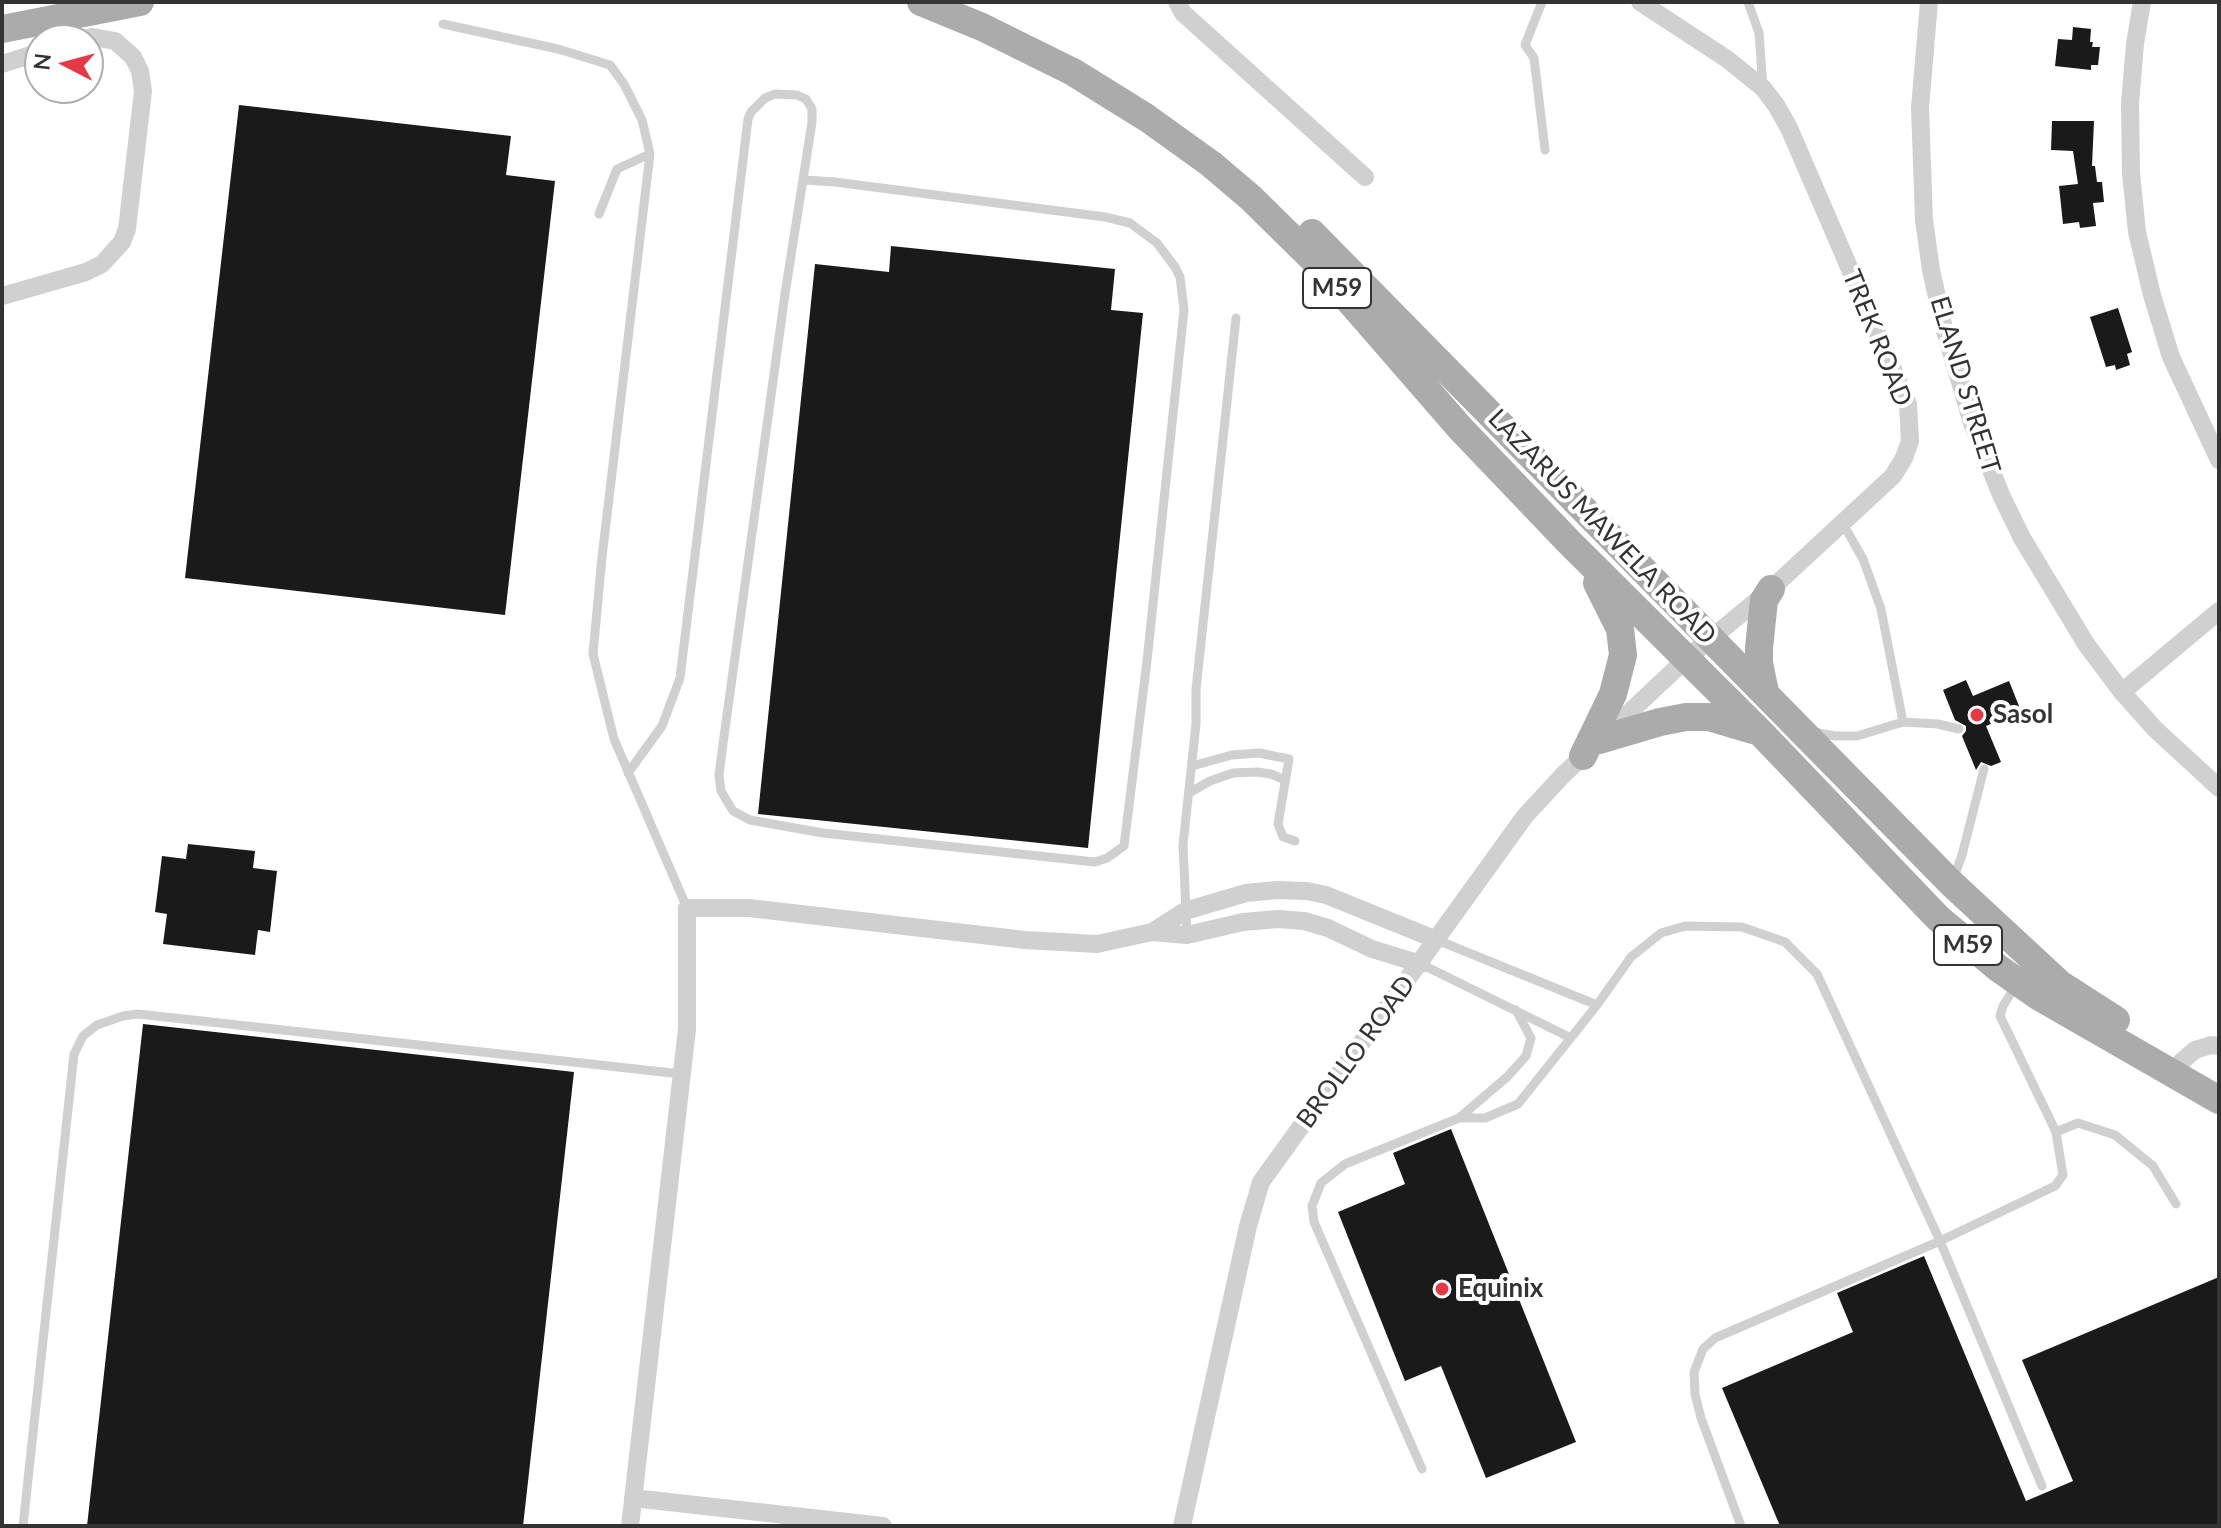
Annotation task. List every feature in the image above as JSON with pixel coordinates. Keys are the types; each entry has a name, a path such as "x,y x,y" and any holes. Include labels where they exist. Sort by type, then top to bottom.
{"main road":[{"path":"2,29 140,2"},
{"name":"LAZARUS MAWELA ROAD","path":"921,2 982,27 1073,72 1147,118 1231,181 1315,261 1460,428 1685,660"},
{"name":"LAZARUS MAWELA ROAD","path":"962,2 1047,40 1118,79 1214,146 1252,177 1371,291 1951,883 2057,1007 2219,1100"},
{"path":"1568,541 1608,601 1623,641 1617,685 1591,748"},
{"path":"1765,692 1759,648 1764,600 1771,589"},
{"name":"M59","path":"1685,660 1761,733"},
{"path":"1591,748 1660,722 1686,717 1709,717 1761,733"},
{"name":"LAZARUS MAWELA ROAD","path":"1761,733 1938,918 1975,950 2024,969 2079,997 2219,1083"}],"street":[{"path":"1177,2 1183,13 1365,177"},
{"name":"TREK ROAD","path":"1640,2 1727,59 1763,88 1789,128 1908,404 1910,441 1893,476 1771,589 1685,660"},
{"name":"ELAND STREET","path":"1929,2 1920,108 1924,220 1931,270 1951,355 1988,465 2022,538 2070,619 2122,692 2155,729 2219,788"},
{"path":"2142,2 2130,103 2131,173 2137,232 2171,357 2219,460"},
{"path":"2,296 86,272 102,264 122,242 130,214 143,91 140,71 125,47 104,37"},
{"path":"2,64 24,57"},
{"path":"2122,692 2219,611"},
{"name":"BROLLO ROAD","path":"1182,1526 1257,1190 1525,816 1591,748 1685,660"},
{"path":"1152,932 1185,911 1246,893 1277,890 1307,891 1353,905 1437,940"},
{"path":"630,1526 689,1001 687,908 749,908 1058,943 1097,944 1152,932 1187,935 1259,920 1304,921 1346,935 1372,949 1421,964"},
{"path":"2181,1062 2195,1050 2219,1046"},
{"path":"633,1498 883,1526"}],"lane":[{"path":"1542,2 1525,45 1534,58 1545,150"},
{"path":"1748,2 1759,33 1763,88"},
{"path":"443,24 558,49 610,65 624,84 642,120 650,154 593,654 614,739 687,908"},
{"path":"628,773 662,726 680,678 743,141 751,112 765,98 775,94 797,95 806,99 812,109 719,775 725,802 733,811 750,820 823,833 1095,862 1124,846 1184,310 1180,277 1166,252 1145,232 1130,223 1105,217 804,180"},
{"path":"599,214 617,169 650,154"},
{"path":"1187,935 1183,845 1196,724 1196,689 1236,318"},
{"path":"1843,524 1863,559 1881,609 1903,722"},
{"path":"1799,727 1845,737 1903,722 1959,729"},
{"path":"1192,766 1232,755 1259,753 1289,759 1278,824 1283,837 1295,841"},
{"path":"1951,883 1962,855 1984,769"},
{"path":"1189,793 1233,773 1257,772 1285,780"},
{"path":"1459,1118 1485,1118 1518,1104 1631,957 1661,933 1685,926 1742,927 1785,942 1817,974 1940,1241 2042,1486"},
{"path":"1437,940 1597,1005"},
{"path":"1421,964 1569,1037"},
{"path":"1741,1526 1695,1394 1694,1372 1703,1349 1715,1338 1940,1241 2055,1186 2063,1175 2056,1132 2000,1016 2024,969"},
{"path":"1422,1469 1314,1222 1312,1206 1321,1183 1345,1164 1459,1118 1507,1077 1526,1056 1531,1038 1516,1010"},
{"path":"23,1526 74,1054 83,1036 97,1025 138,1014 681,1074"},
{"path":"2056,1132 2078,1123 2115,1135 2153,1166 2176,1204"}],"building":[{"path":"2073,27 2091,29 2092,47 2100,47 2098,65 2091,65 2091,70 2055,66 2058,39 2072,40"},
{"path":"239,105 511,136 506,175 555,181 505,615 185,578"},
{"path":"2052,121 2094,121 2092,166 2095,166 2097,182 2102,182 2104,202 2093,203 2096,226 2080,228 2079,222 2063,224 2059,186 2078,184 2073,151 2051,150"},
{"path":"891,246 1115,269 1111,310 1143,313 1088,848 758,814 815,264 889,272"},
{"path":"2118,308 2132,352 2127,354 2130,365 2116,370 2115,365 2106,367 2090,317"},
{"path":"1966,680 1973,696 2009,681 2021,711 1986,726 2001,762 1991,766 1981,762 1976,770 1962,736 1966,726 1955,720 1943,690"},
{"path":"188,844 255,851 253,868 277,871 270,932 258,930 255,955 163,944 167,914 155,912 162,856 186,859"},
{"path":"143,1024 574,1072 523,1526 87,1526"},
{"name":"Equinix","path":"1451,1129 1576,1442 1486,1478 1441,1366 1405,1381 1338,1212 1405,1184 1393,1153"},
{"path":"1924,1256 2026,1501 2073,1481 2022,1360 2219,1277 2219,1526 1780,1526 1722,1388 1853,1332 1837,1293"}],"place":[{"name":"Sasol","path":"1977,715"},
{"name":"Equinix","path":"1442,1289"}]}
